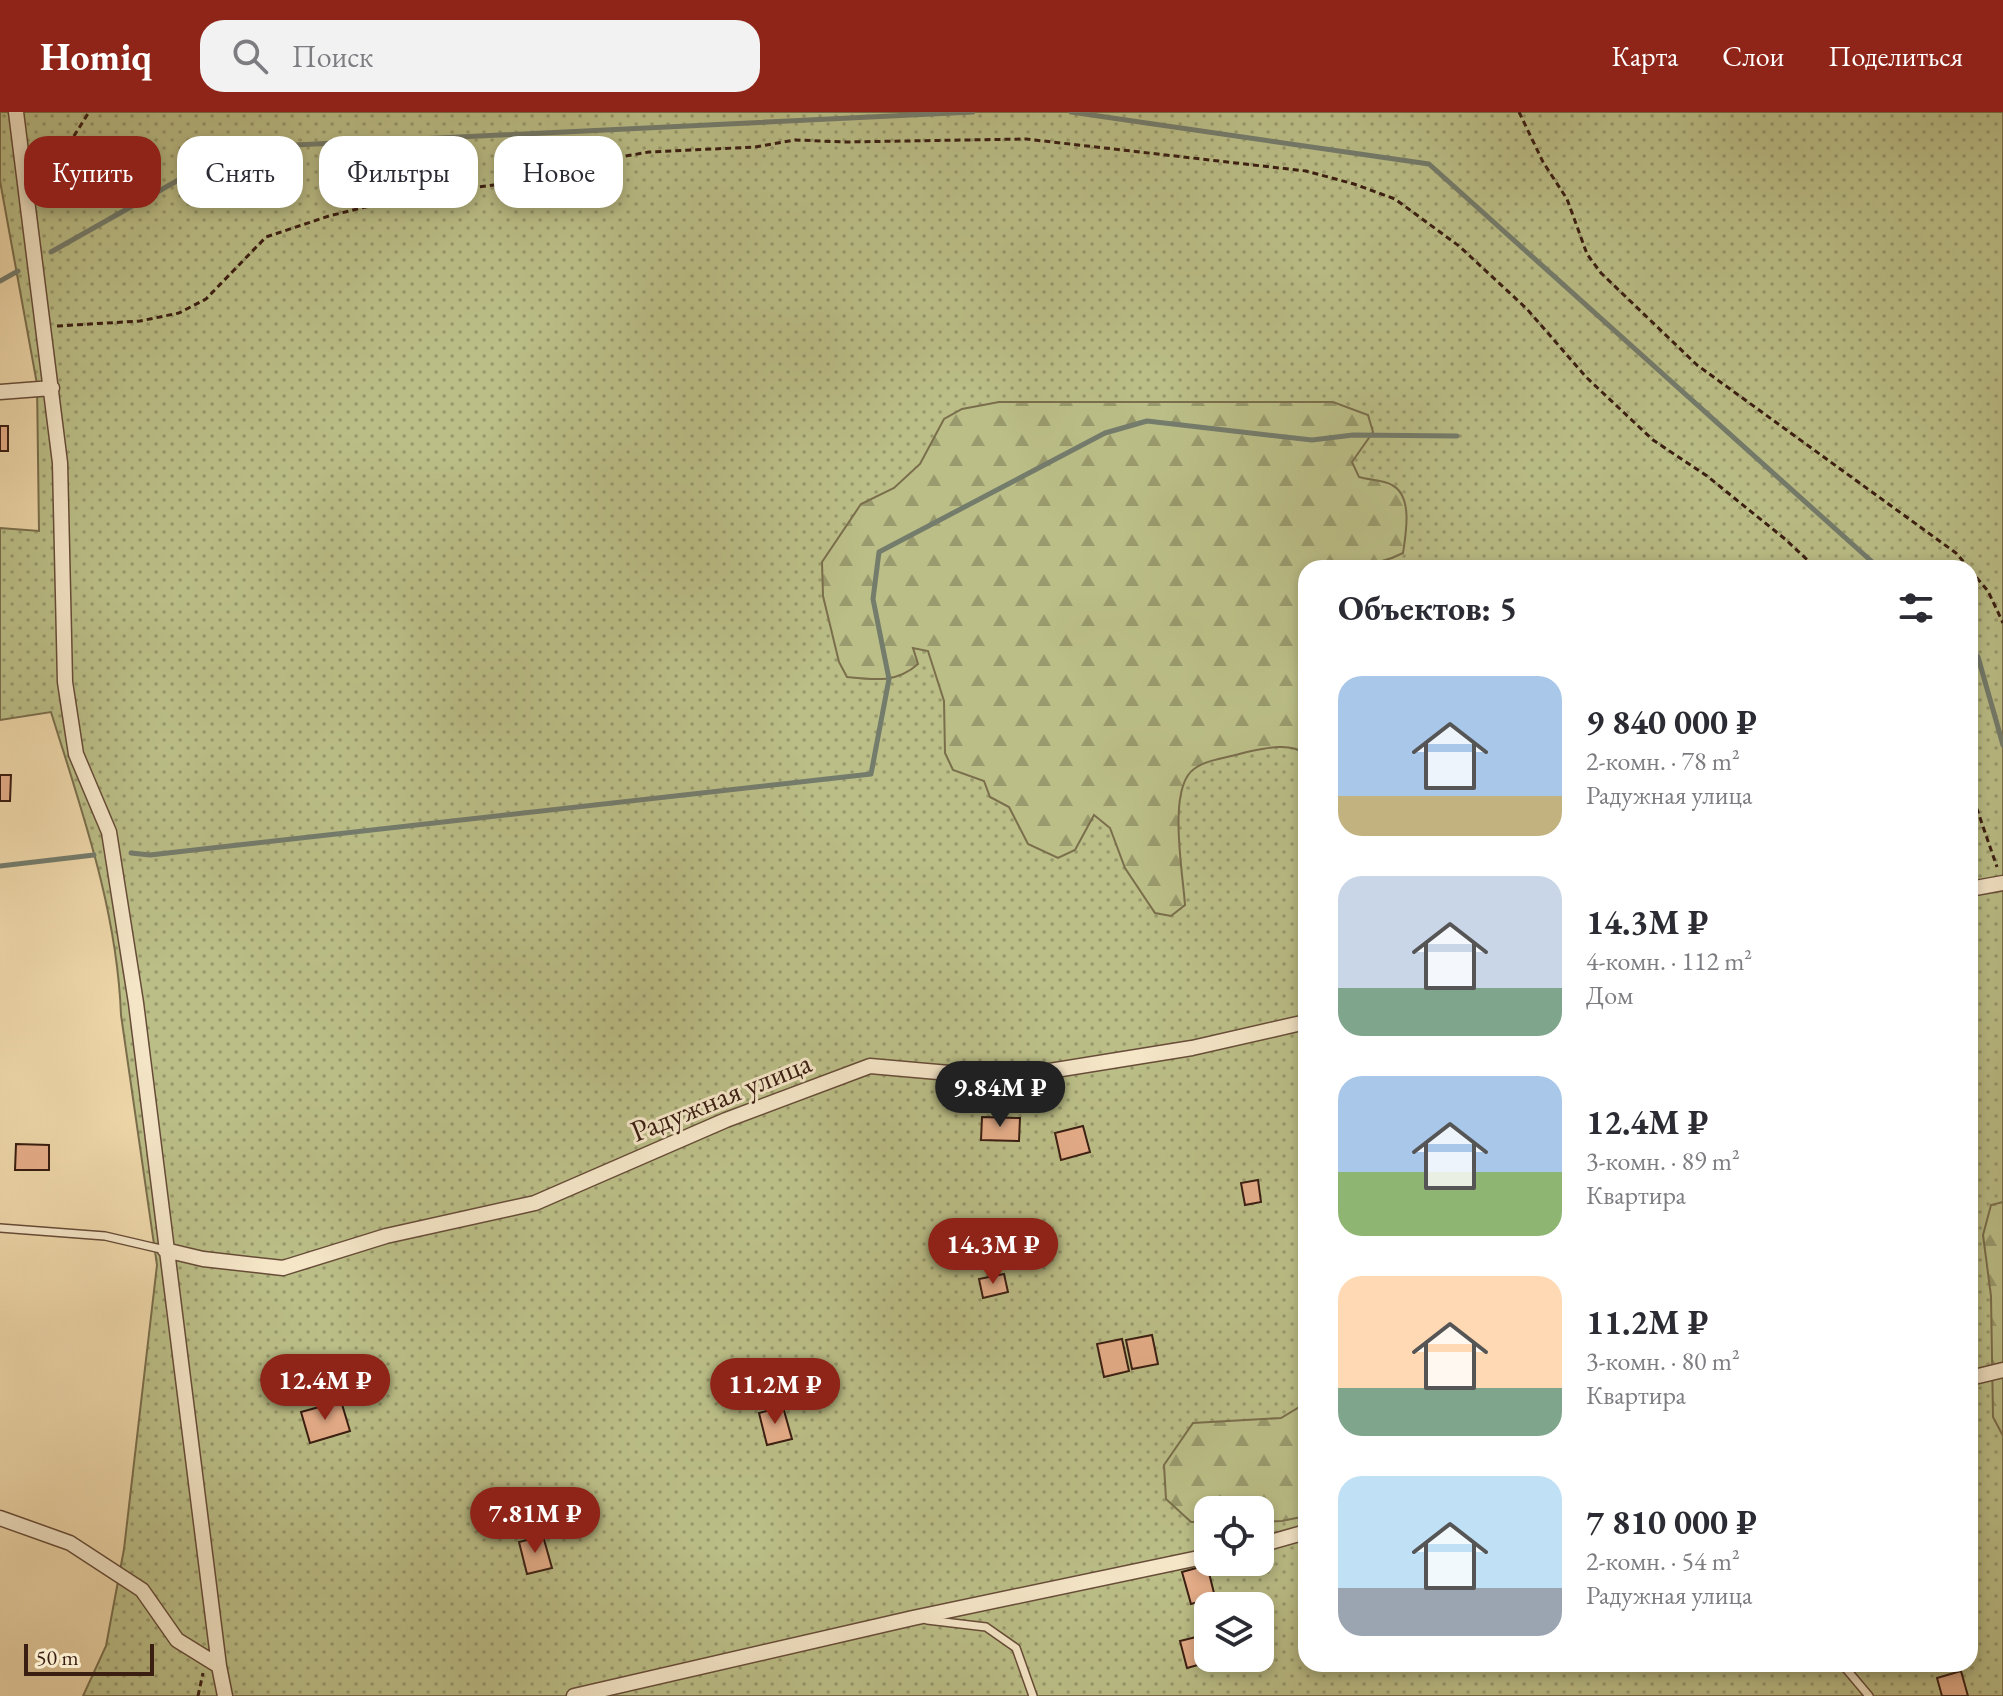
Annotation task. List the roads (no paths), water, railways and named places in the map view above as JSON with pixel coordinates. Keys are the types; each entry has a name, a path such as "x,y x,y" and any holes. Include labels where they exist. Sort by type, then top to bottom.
{"street":[{"path":"16,112 60,463 65,682 76,754 109,832 136,1003 165,1250 225,1696"},
{"path":"0,392 52,388"},
{"path":"1978,888 2003,883"},
{"name":"Радужная улица","path":"165,1250 203,1259 283,1268 386,1236 535,1203 726,1120 870,1066 1006,1078 1192,1048 1298,1024"},
{"path":"1978,1376 2003,1370"},
{"path":"0,1518 70,1543 142,1590 177,1640 219,1666"},
{"path":"1274,1541 1298,1534"},
{"path":"574,1696 913,1618 1194,1559"}],"lane":[{"path":"0,1228 105,1236 165,1250"},
{"path":"913,1618 986,1627 1016,1648 1033,1696"},
{"path":"1849,1672 1869,1696"}],"waterway":[{"path":"51,252 235,148 973,112"},
{"path":"1071,112 1429,164 1870,560"},
{"path":"0,281 18,271"},
{"path":"131,853 150,855 871,774 889,679 873,599 879,552 1105,433 1147,421 1312,440 1353,435 1457,436"},
{"path":"1978,657 2003,745"},
{"path":"0,866 94,855"}]}
